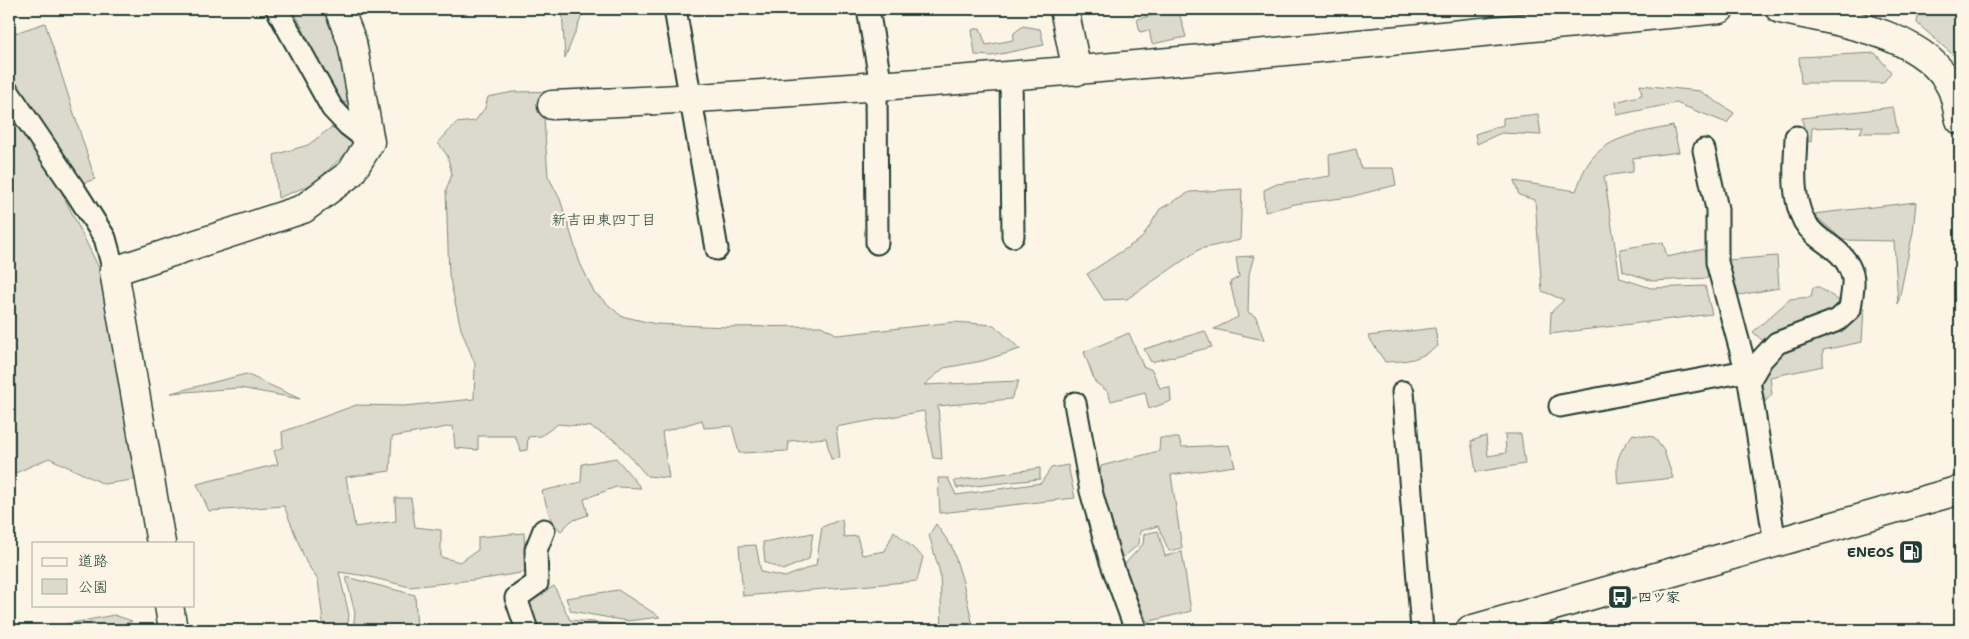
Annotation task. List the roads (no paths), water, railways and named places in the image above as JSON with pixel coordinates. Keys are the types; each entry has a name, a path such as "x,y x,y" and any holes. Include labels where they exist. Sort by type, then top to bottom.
{"street":[{"path":"161,542 114,271 303,209 351,173 370,142 352,42 339,9"},
{"path":"1064,9 1077,71"},
{"path":"552,105 690,99 1077,71 1720,9"},
{"path":"1780,9 1882,33 1918,50 1935,65 1951,87 1960,120"},
{"path":"1473,630 1960,490"},
{"path":"169,606 173,630"}],"lane":[{"path":"277,9 332,108 348,125 370,142"},
{"path":"674,9 717,249"},
{"path":"868,9 878,85 877,243"},
{"path":"1011,75 1013,236"},
{"path":"9,94 74,188 105,238 114,271"},
{"path":"1560,406 1747,376 1777,343 1838,320 1850,309 1853,276 1841,252 1817,236 1805,222 1798,205 1795,182 1796,137"},
{"path":"1704,150 1717,209 1717,262 1747,376 1775,543"},
{"path":"1403,392 1422,630"},
{"path":"1075,403 1091,491 1110,559 1136,630"},
{"path":"527,630 516,598 537,583 536,550 544,530"}],"place":[{"name":"ENEOS","path":"1911,552"},
{"name":"四ツ家","path":"1620,597"}],"district":[{"name":"新吉田東四丁目","path":"604,220"}]}
